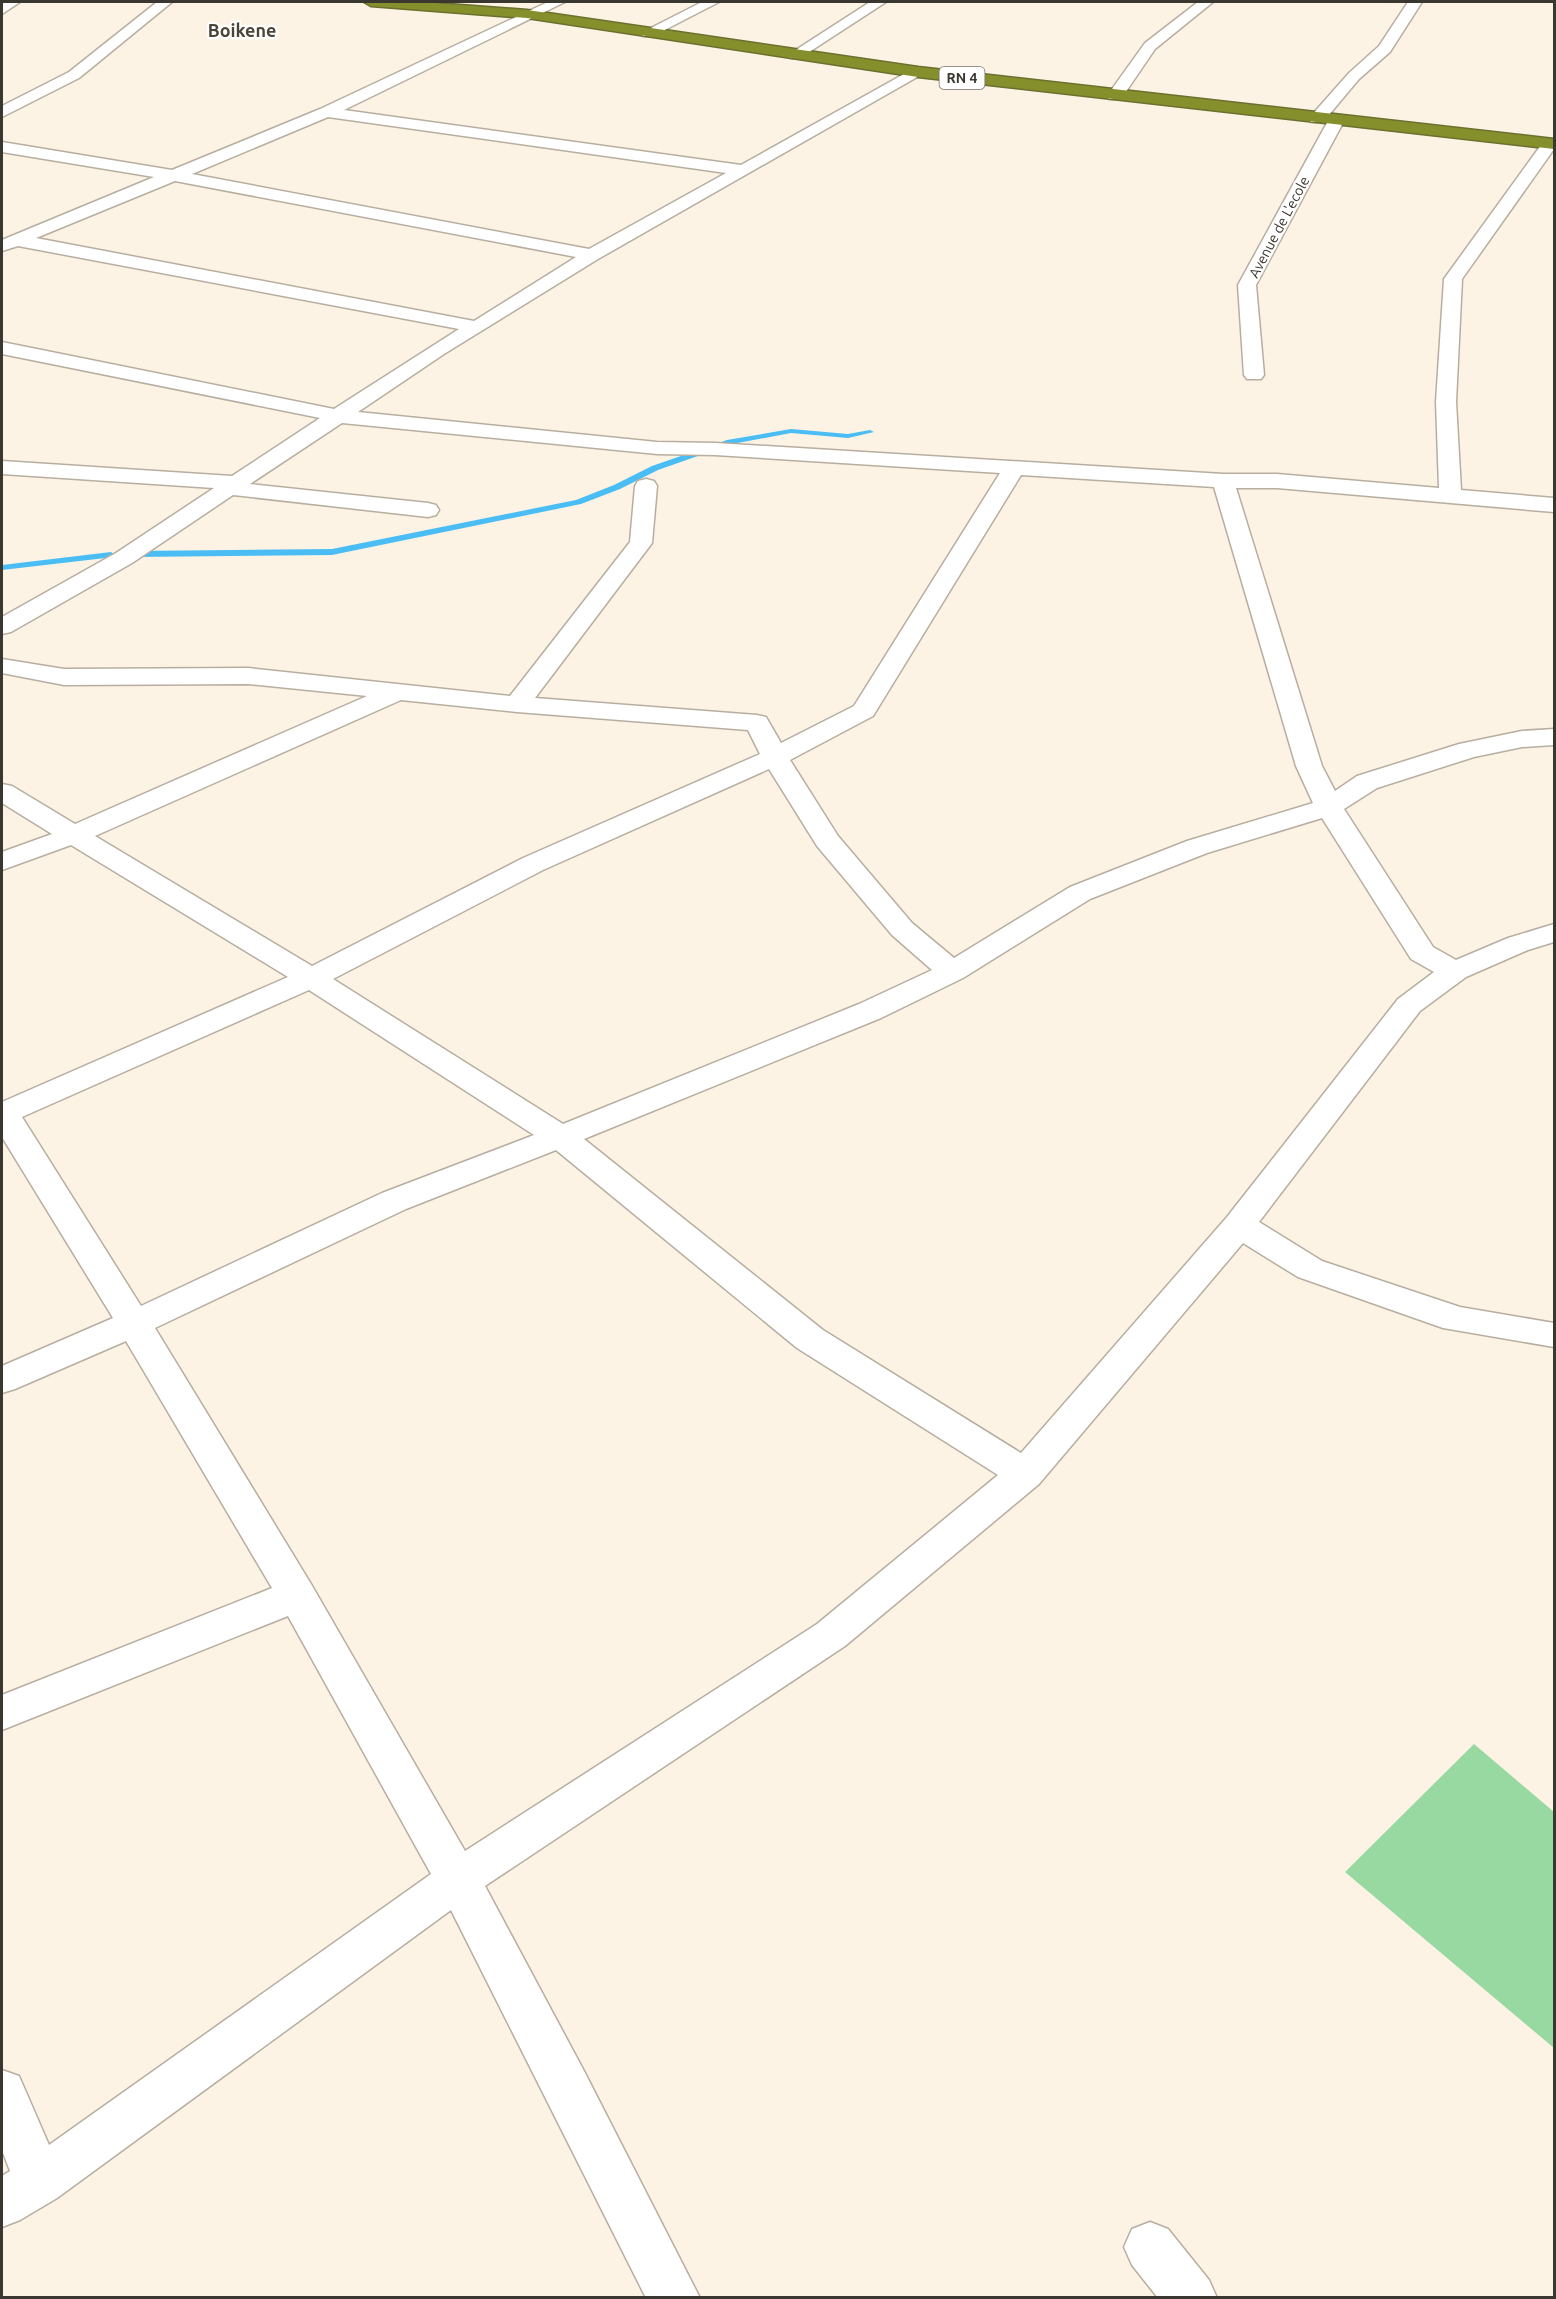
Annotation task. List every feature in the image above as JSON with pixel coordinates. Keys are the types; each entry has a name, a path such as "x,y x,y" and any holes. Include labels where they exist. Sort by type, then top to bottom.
{"highway":[{"name":"RN 4","path":"382,2 527,15 918,72 1114,96 1552,144"}],"street":[{"path":"2,10 13,2"},
{"path":"2,112 74,75 165,2"},
{"path":"9,243 326,112 558,2"},
{"path":"648,33 712,2"},
{"path":"795,55 879,2"},
{"path":"1114,96 1150,46 1206,2"},
{"path":"1317,119 1354,76 1385,49 1415,2"},
{"path":"2,627 124,558 230,485 437,350 592,255 918,72"},
{"path":"326,112 744,170"},
{"name":"Avenue de L'ecole","path":"1254,375 1247,285 1336,121"},
{"path":"1450,496 1446,402 1452,279 1552,144"},
{"path":"2,147 172,176 592,255"},
{"path":"2,160 27,151"},
{"path":"9,243 477,327"},
{"path":"2,348 339,416 657,448 715,449 1223,481 1277,481 1554,505"},
{"path":"2,467 230,485 428,510"},
{"path":"674,2298 458,1880 297,1595 135,1323 2,1113 311,978 533,864 775,757 864,711 1014,468"},
{"path":"1223,481 1309,766 1329,807 1422,953 1455,971"},
{"path":"517,704 640,543 646,486"},
{"path":"2,666 64,677 248,675 517,704 757,723 775,757 827,840 902,929 952,972"},
{"path":"2,862 76,834 397,692"},
{"path":"2,1380 135,1323 394,1201 560,1137 870,1011 952,972 1080,892 1197,847 1329,807 1367,782 1468,750 1522,739 1554,737"},
{"path":"2,792 76,834 311,978 560,1137 810,1339 1025,1474"},
{"path":"2,2092 20,2192 458,1880 831,1635 1025,1474 1239,1225 1409,1005 1455,971 1518,944 1554,933"},
{"path":"1239,1225 1310,1269 1456,1319 1554,1335"},
{"path":"2,1713 297,1595"},
{"path":"1150,2247 1191,2298"}],"green space":[{"path":"1474,1744 1554,1812 1554,2048 1345,1872"}],"waterway":[{"path":"134,554 332,552 578,502 617,487 655,468 730,442 791,431 848,436 870,432"},
{"path":"2,568 111,555"}],"district":[{"name":"Boikene","path":"242,31"}]}
